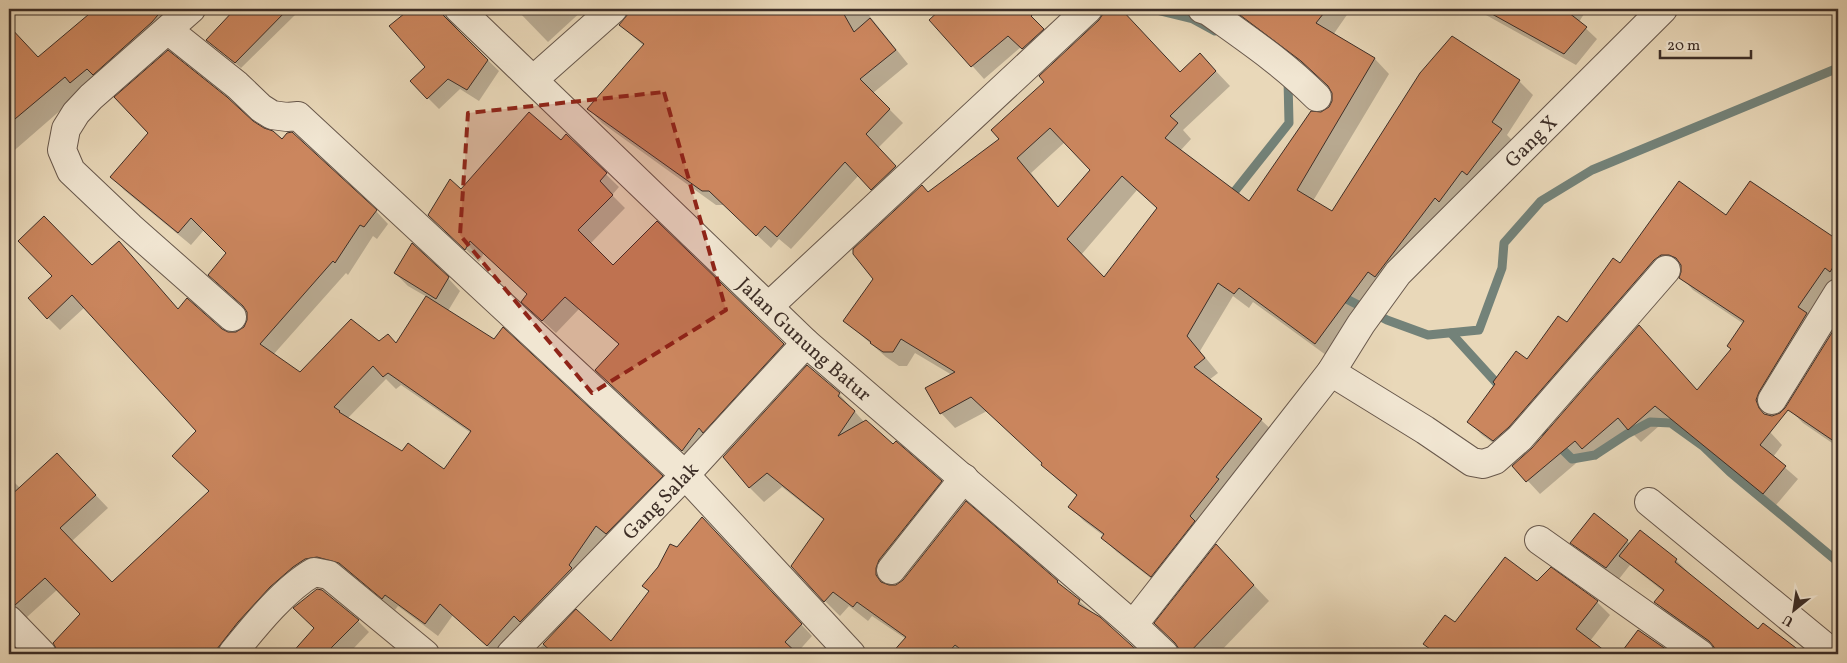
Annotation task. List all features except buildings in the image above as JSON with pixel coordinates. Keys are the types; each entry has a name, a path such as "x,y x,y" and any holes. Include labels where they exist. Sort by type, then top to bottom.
{"street":[{"path":"191,9 91,97 76,113 66,129 62,150 71,171 130,227 232,317"},
{"name":"Jalan Gunung Batur","path":"459,9 806,342 1164,654"},
{"path":"533,80 613,9"},
{"path":"1202,9 1275,58 1317,97"},
{"name":"Gang X","path":"1133,625 1331,372 1360,324 1398,273 1662,9"},
{"path":"769,306 1081,11"},
{"path":"168,30 237,85 261,108 272,115 298,116 685,475 851,654"},
{"path":"1331,372 1425,430 1472,462 1483,464 1496,460 1520,438 1666,270"},
{"path":"1772,400 1838,292"},
{"name":"Gang Salak","path":"511,654 685,475 806,342"},
{"path":"891,570 964,478"},
{"path":"1649,502 1834,654"},
{"path":"1539,540 1700,654"},
{"path":"232,654 262,618 303,578 314,572 329,575 425,654"},
{"path":"9,620 42,654"}],"highlighted area":[{"path":"664,92 726,310 592,393 460,235 468,113"}],"waterway":[{"path":"1152,9 1193,19 1215,31"},
{"path":"1337,294 1387,320 1428,335 1479,330 1502,268 1504,243 1541,201 1592,170 1838,68"},
{"path":"1232,201 1231,196 1289,123 1288,80"},
{"path":"1451,333 1502,389"},
{"path":"1536,423 1572,459 1595,455 1627,434 1650,422 1671,423 1703,446 1730,472 1838,562"}]}
